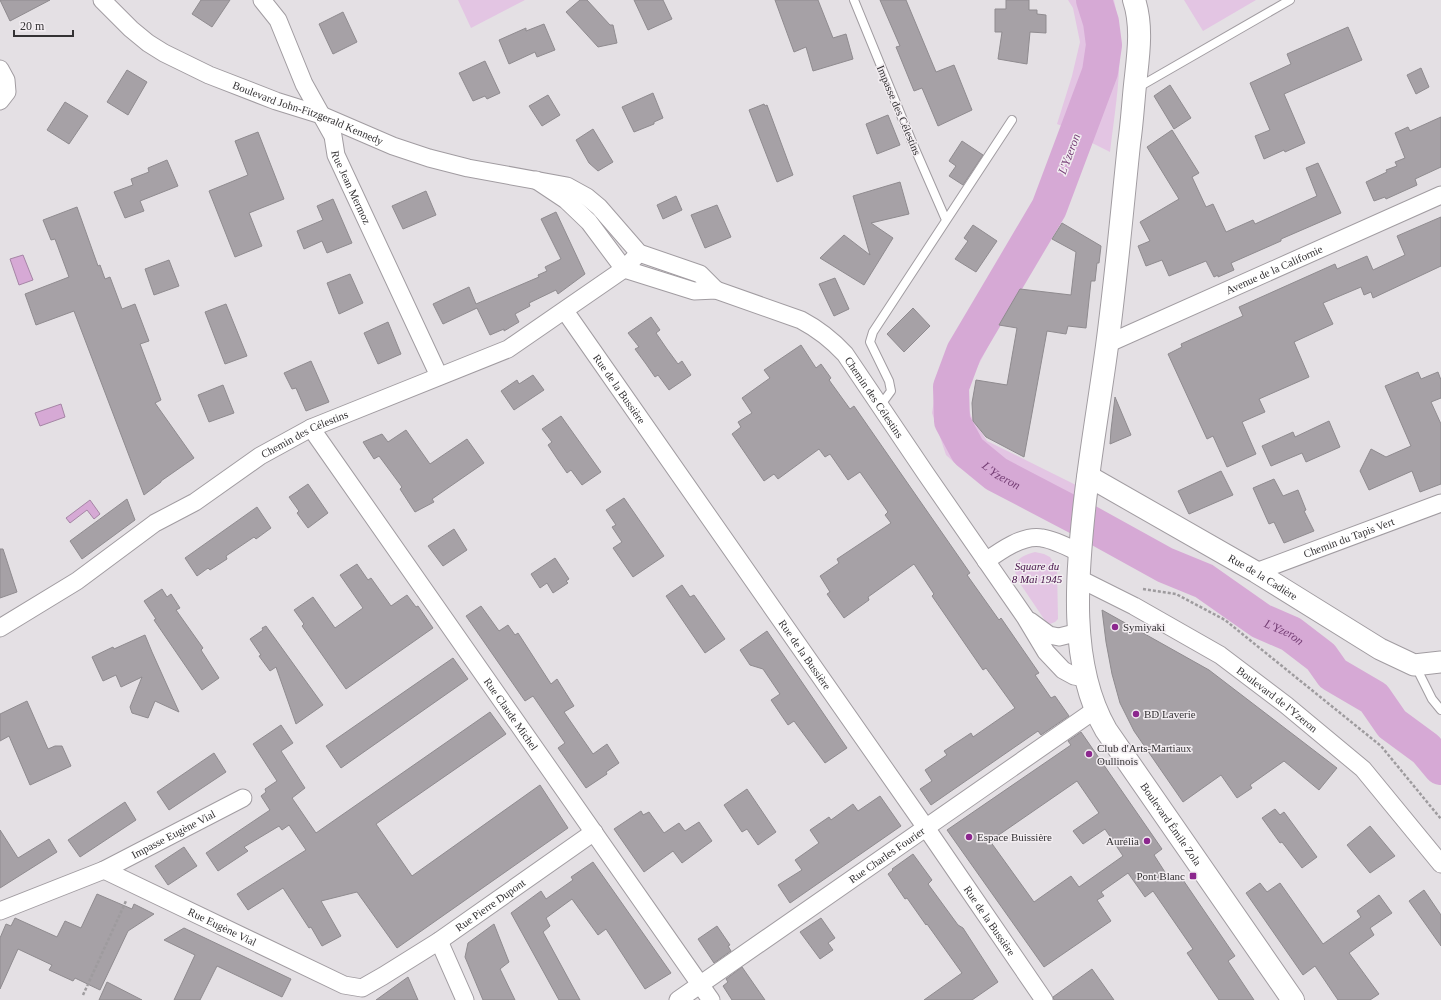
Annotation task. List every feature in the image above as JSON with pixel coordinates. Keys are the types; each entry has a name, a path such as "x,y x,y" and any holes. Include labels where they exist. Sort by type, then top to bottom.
{"main road":[{"name":"Boulevard Émile Zola","path":"1134,0 1139,44 1135,90 1107,344 1080,546 1078,578 1079,632 1086,678 1096,710 1106,730 1293,1000"}],"street":[{"name":"Boulevard John-Fitzgerald Kennedy","path":"102,0 131,29 148,43 164,53 209,75 276,101 321,115 393,146 429,158 468,168 567,186 587,197 599,207 639,253"},
{"name":"Rue Jean Mermoz","path":"262,0 278,20 304,84 333,136 336,155 439,376"},
{"path":"0,69 6,80 7,92 0,101"},
{"name":"Boulevard John-Fitzgerald Kennedy","path":"536,180 566,200 589,222 624,269"},
{"name":"Avenue de la Californie","path":"1107,344 1441,195"},
{"name":"Chemin des Célestins","path":"0,628 77,581 155,523 195,502 260,456 311,428 508,349 624,269 639,253 700,274 716,290"},
{"name":"Chemin des Célestins","path":"624,269 694,291 716,290 801,320 821,332 845,354 1025,617 1046,652 1063,670 1074,676 1086,678"},
{"name":"Rue de la Bussière","path":"565,311 926,827 1044,1000"},
{"name":"Rue Claude Michel","path":"311,428 711,1000"},
{"name":"Rue de la Cadière","path":"1088,483 1256,572 1380,649 1414,665"},
{"name":"Chemin du Tapis Vert","path":"1256,572 1441,503"},
{"path":"986,561 1007,547 1027,539 1040,537 1080,546"},
{"name":"Boulevard de l'Yzeron","path":"1078,578 1134,606 1220,655 1286,705 1363,769 1441,864"},
{"name":"Chemin des Célestins","path":"1025,617 1049,635 1059,637 1079,632"},
{"path":"1414,665 1441,662"},
{"name":"Rue Charles Fourier","path":"678,1000 1096,710"},
{"name":"Impasse Eugène Vial","path":"104,870 243,798"},
{"name":"Rue Pierre Dupont","path":"439,941 594,832"},
{"path":"0,911 104,870"},
{"name":"Rue Eugène Vial","path":"104,870 344,985 362,988 439,941"},
{"path":"439,941 465,1000"}],"lane":[{"name":"Impasse des Célestins","path":"854,0 912,142 946,220"},
{"path":"1135,90 1290,0"},
{"path":"880,406 891,391 890,381 870,342 873,332 1012,120"},
{"path":"1414,665 1432,699 1441,710"}],"path":[{"path":"1142,589 1176,594 1225,620 1381,746 1441,819"},
{"path":"83,994 134,884"}],"green space":[{"path":"458,0 525,0 471,28"},
{"path":"1068,0 1114,0 1118,19 1120,56 1110,152 1092,143 1062,221 1018,289 968,385 966,401 971,416 987,441 1084,489 1077,536 959,467 946,455 932,413 938,377 953,343 1026,220 1062,126 1057,124 1072,76 1080,42 1073,8"},
{"path":"1184,0 1256,0 1203,31"},
{"name":"Square du 8 Mai 1945","path":"1035,552 1050,557 1057,568 1058,619 1050,624 1046,622 1017,579 1015,573 1018,560 1025,555"}],"shaded area":[{"path":"23,255 33,280 19,285 10,259"},
{"path":"61,404 65,417 40,426 35,413"},
{"path":"90,500 100,514 94,519 87,510 70,523 66,518"}],"building":[{"path":"0,0 50,0 10,21"},
{"path":"201,0 230,0 212,27 192,14"},
{"path":"580,0 587,0 610,25 613,25 617,43 598,47 566,12"},
{"path":"634,0 663,0 672,19 648,30"},
{"path":"775,0 818,0 833,38 846,34 853,59 813,71 806,47 794,52"},
{"path":"880,0 906,0 936,72 954,65 972,110 938,126 922,88 914,91 896,47 900,46"},
{"path":"1006,0 1029,0 1029,10 1037,10 1037,14 1046,15 1046,33 1030,32 1027,64 998,59 1002,32 995,32 995,9 1006,9"},
{"path":"343,12 357,42 333,54 319,24"},
{"path":"544,24 555,50 537,57 535,52 509,64 499,40 526,28 526,31"},
{"path":"1348,27 1362,60 1284,94 1305,143 1264,159 1255,136 1270,130 1250,83 1291,64 1287,54"},
{"path":"485,61 500,93 487,99 485,96 473,101 459,73"},
{"path":"1421,68 1429,87 1416,94 1407,75"},
{"path":"127,70 147,82 128,115 107,102"},
{"path":"1170,85 1191,118 1174,129 1154,96"},
{"path":"653,93 663,118 654,122 654,124 634,132 622,107"},
{"path":"548,95 560,115 542,126 529,106"},
{"path":"65,102 88,116 69,144 47,130"},
{"path":"764,104 765,106 767,105 793,175 777,182 749,110"},
{"path":"888,115 900,145 877,154 866,124"},
{"path":"1441,117 1441,167 1415,179 1417,185 1386,199 1385,197 1374,201 1366,182 1387,172 1386,170 1397,166 1395,162 1405,158 1395,133 1408,127 1410,131"},
{"path":"593,129 613,162 598,171 589,163 576,140"},
{"path":"1172,130 1199,173 1192,177 1206,207 1213,204 1226,232 1253,220 1255,224 1317,196 1306,168 1318,163 1341,213 1231,263 1234,270 1218,277 1218,275 1214,277 1206,261 1169,276 1162,260 1146,266 1138,246 1150,241 1140,222 1179,199 1147,147"},
{"path":"258,132 284,199 249,213 262,246 235,257 209,191 248,175 235,141"},
{"path":"962,141 983,155 963,185 949,176 956,166 949,161"},
{"path":"167,160 178,186 140,201 144,211 125,218 114,192 133,185 131,179 149,172 148,168"},
{"path":"900,182 909,214 871,223 893,238 864,285 820,258 844,235 870,255 853,196"},
{"path":"426,191 436,215 403,229 392,206"},
{"path":"676,196 682,210 663,219 657,205"},
{"path":"333,199 352,243 327,253 322,241 304,249 297,231 323,220 317,206"},
{"path":"717,205 731,237 705,248 691,215"},
{"path":"77,207 98,266 100,265 105,279 110,277 122,309 135,304 149,341 140,344 161,400 155,403 194,458 144,495 74,311 36,325 25,294 69,277 55,239 51,240 43,220"},
{"path":"556,212 585,274 558,294 556,290 529,303 530,306 515,314 519,322 504,331 504,329 490,335 477,308 443,324 433,304 469,287 476,304 539,277 538,275 547,271 545,267 561,259 541,219"},
{"path":"1441,217 1441,266 1373,298 1371,292 1364,295 1361,287 1323,303 1333,324 1294,342 1309,377 1259,399 1265,412 1242,422 1256,454 1227,467 1213,436 1207,439 1168,354 1182,347 1181,344 1243,316 1239,307 1335,264 1337,269 1367,256 1373,270 1405,255 1397,236"},
{"path":"1062,223 1101,246 1099,263 1097,263 1095,281 1091,281 1086,328 1068,326 1066,334 1047,331 1024,457 986,437 973,421 972,403 976,380 1007,385 1017,328 999,325 1020,289 1071,295 1076,252 1052,239"},
{"path":"973,225 997,241 976,272 955,259 968,241 964,238"},
{"path":"169,260 179,286 154,295 145,269"},
{"path":"350,274 363,303 339,314 327,283"},
{"path":"835,278 849,309 834,316 819,284"},
{"path":"226,304 247,356 225,364 205,312"},
{"path":"913,308 930,326 904,352 887,334"},
{"path":"651,317 660,330 656,333 667,349 678,364 682,361 691,375 669,390 658,375 655,377 635,349 639,347 628,333"},
{"path":"388,322 401,354 378,364 364,333"},
{"path":"801,345 816,368 821,364 831,378 829,380 850,409 854,406 970,573 967,575 999,620 1001,618 1039,673 1035,675 1051,698 1055,696 1069,716 1041,735 1038,731 931,805 920,789 932,781 925,770 947,755 944,751 971,733 973,737 1015,708 986,668 983,670 932,596 934,594 914,564 868,597 869,600 844,618 827,594 830,592 820,576 839,563 837,559 891,523 885,515 888,512 860,472 848,480 830,454 825,457 819,449 778,479 774,474 764,481 732,434 741,427 738,422 752,413 742,398 770,378 764,370"},
{"path":"311,361 329,402 306,411 296,388 292,389 284,373"},
{"path":"1418,372 1421,379 1438,372 1441,380 1441,398 1431,402 1441,424 1441,484 1420,492 1412,471 1369,490 1360,471 1371,449 1386,457 1411,446 1385,386"},
{"path":"533,375 544,390 514,410 501,391 517,380 519,384"},
{"path":"223,385 234,413 209,422 198,395"},
{"path":"1115,397 1131,435 1110,444 1111,430"},
{"path":"561,416 601,472 582,485 571,470 567,473 548,445 552,442 542,429"},
{"path":"1329,421 1340,447 1306,462 1302,453 1271,466 1262,446 1293,432 1295,437"},
{"path":"406,430 430,464 467,439 484,463 432,499 434,502 415,512 400,489 402,487 379,456 374,459 363,442 382,434 388,442"},
{"path":"1221,471 1233,495 1189,514 1178,491"},
{"path":"1274,479 1283,496 1298,490 1306,510 1304,511 1314,531 1284,543 1274,522 1269,524 1253,488"},
{"path":"308,484 328,513 308,528 297,513 299,511 289,497"},
{"path":"624,498 664,556 633,577 613,548 622,542 612,527 616,525 606,510"},
{"path":"127,499 135,520 82,559 70,541"},
{"path":"257,507 271,528 256,539 254,537 226,556 227,559 210,570 208,568 197,576 185,558"},
{"path":"454,529 467,550 443,566 428,546"},
{"path":"0,549 3,549 17,592 0,598"},
{"path":"555,558 569,579 566,581 568,583 553,593 547,583 540,588 531,574"},
{"path":"357,564 368,580 371,578 391,606 407,595 416,607 418,606 433,628 346,689 302,626 304,624 294,610 313,597 335,628 363,608 340,575"},
{"path":"682,585 690,597 694,595 725,639 705,653 666,596"},
{"path":"162,589 167,597 171,594 180,608 176,610 203,648 201,650 219,678 202,690 154,620 156,619 144,601"},
{"path":"481,606 499,631 508,625 515,635 518,633 551,684 557,679 574,706 564,712 593,754 607,744 619,763 606,772 607,774 586,788 558,748 565,743 533,696 525,701 466,616"},
{"path":"1102,610 1209,670 1337,768 1319,790 1284,761 1250,785 1252,788 1237,798 1221,775 1183,802 1134,731 1120,703 1112,674"},
{"path":"266,626 323,705 296,724 276,667 270,671 259,656 261,655 250,639 263,630 262,628"},
{"path":"767,631 847,748 825,763 794,721 788,725 771,700 780,694 763,669 750,665 740,650"},
{"path":"145,635 179,712 155,701 148,718 132,713 130,707 142,677 121,687 116,675 103,681 92,657"},
{"path":"453,658 468,679 341,768 326,746"},
{"path":"27,701 48,749 55,746 62,746 71,766 30,785 9,736 0,741 0,714"},
{"path":"490,712 506,734 376,824 412,876 540,785 568,828 397,948 357,892 321,901 341,936 322,946 311,927 309,928 283,888 248,910 237,894 306,850 289,825 282,830 279,826 244,847 248,851 218,871 206,853 270,810 261,796 266,792 265,789 277,781 253,744 281,725 293,743 281,751 305,788 292,798 316,833"},
{"path":"1081,732 1162,849 1154,855 1170,880 1179,874 1235,956 1228,961 1254,1000 1219,1000 1187,953 1193,949 1153,891 1145,897 1128,873 1101,892 1104,896 1097,900 1111,921 1044,967 947,830 1071,745 1068,741","holes":["1077,781 1099,813 1073,831 1083,844 1105,829 1123,856 1079,887 1071,876 1034,902 990,841"]},
{"path":"214,753 226,772 169,810 157,792"},
{"path":"747,789 776,832 758,845 747,829 742,832 724,805"},
{"path":"880,796 901,826 790,903 778,885 802,870 795,860 819,843 810,830 829,817 831,820 853,804 858,811"},
{"path":"125,802 136,820 80,857 68,840"},
{"path":"1275,809 1280,815 1284,812 1317,857 1302,868 1282,842 1280,843 1262,818"},
{"path":"641,811 643,815 649,812 664,833 679,823 685,831 699,822 712,841 682,863 673,851 644,872 614,829"},
{"path":"1370,826 1395,856 1370,873 1347,845"},
{"path":"0,830 18,858 49,839 57,852 0,888"},
{"path":"184,847 197,866 168,885 155,866"},
{"path":"913,854 932,880 928,884 958,925 963,928 998,982 972,1000 924,1000 962,973 907,898 905,899 888,874 893,870 892,869"},
{"path":"593,862 671,973 645,989 606,929 598,935 572,899 546,918 550,926 543,932 580,1000 559,1000 511,913 541,891 546,899 573,880 571,877"},
{"path":"1260,883 1267,892 1280,883 1323,944 1361,917 1357,911 1379,895 1392,913 1370,928 1374,935 1349,953 1379,994 1370,1000 1338,1000 1315,966 1303,975 1246,893"},
{"path":"1424,890 1441,915 1441,946 1409,901"},
{"path":"97,894 132,909 134,904 154,914 128,931 100,990 75,978 73,981 49,970 52,965 18,949 0,989 0,938 6,924 11,926 15,918 57,937 65,921 81,928"},
{"path":"821,918 835,938 828,943 833,950 820,959 800,932"},
{"path":"494,924 509,962 500,969 515,1000 483,1000 465,957 468,943"},
{"path":"717,926 730,945 728,946 731,951 714,963 698,939"},
{"path":"184,928 291,979 282,997 217,966 200,1000 174,1000 195,955 164,940"},
{"path":"742,967 765,1000 732,1000 723,986 728,982 726,979"},
{"path":"1092,969 1114,1000 1054,1000 1053,997"},
{"path":"408,977 418,1000 376,1000"},
{"path":"107,982 142,1000 99,1000"}],"waterway":[{"name":"L'Yzeron","path":"1094,0 1101,22 1104,45 1100,72 1049,208 964,352 951,387 952,421 968,451 996,474 1165,565 1204,581 1261,621 1291,634 1321,657 1333,674 1374,698 1392,724 1426,749 1441,767"}],"place":[{"name":"Symiyaki","path":"1115,627"},
{"name":"BD Laverie","path":"1136,714"},
{"name":"Club d'Arts-Martiaux Oullinois","path":"1089,754"},
{"name":"Espace Buissière","path":"969,837"},
{"name":"Aurélia","path":"1147,841"},
{"name":"Pont Blanc","path":"1193,876"}]}
